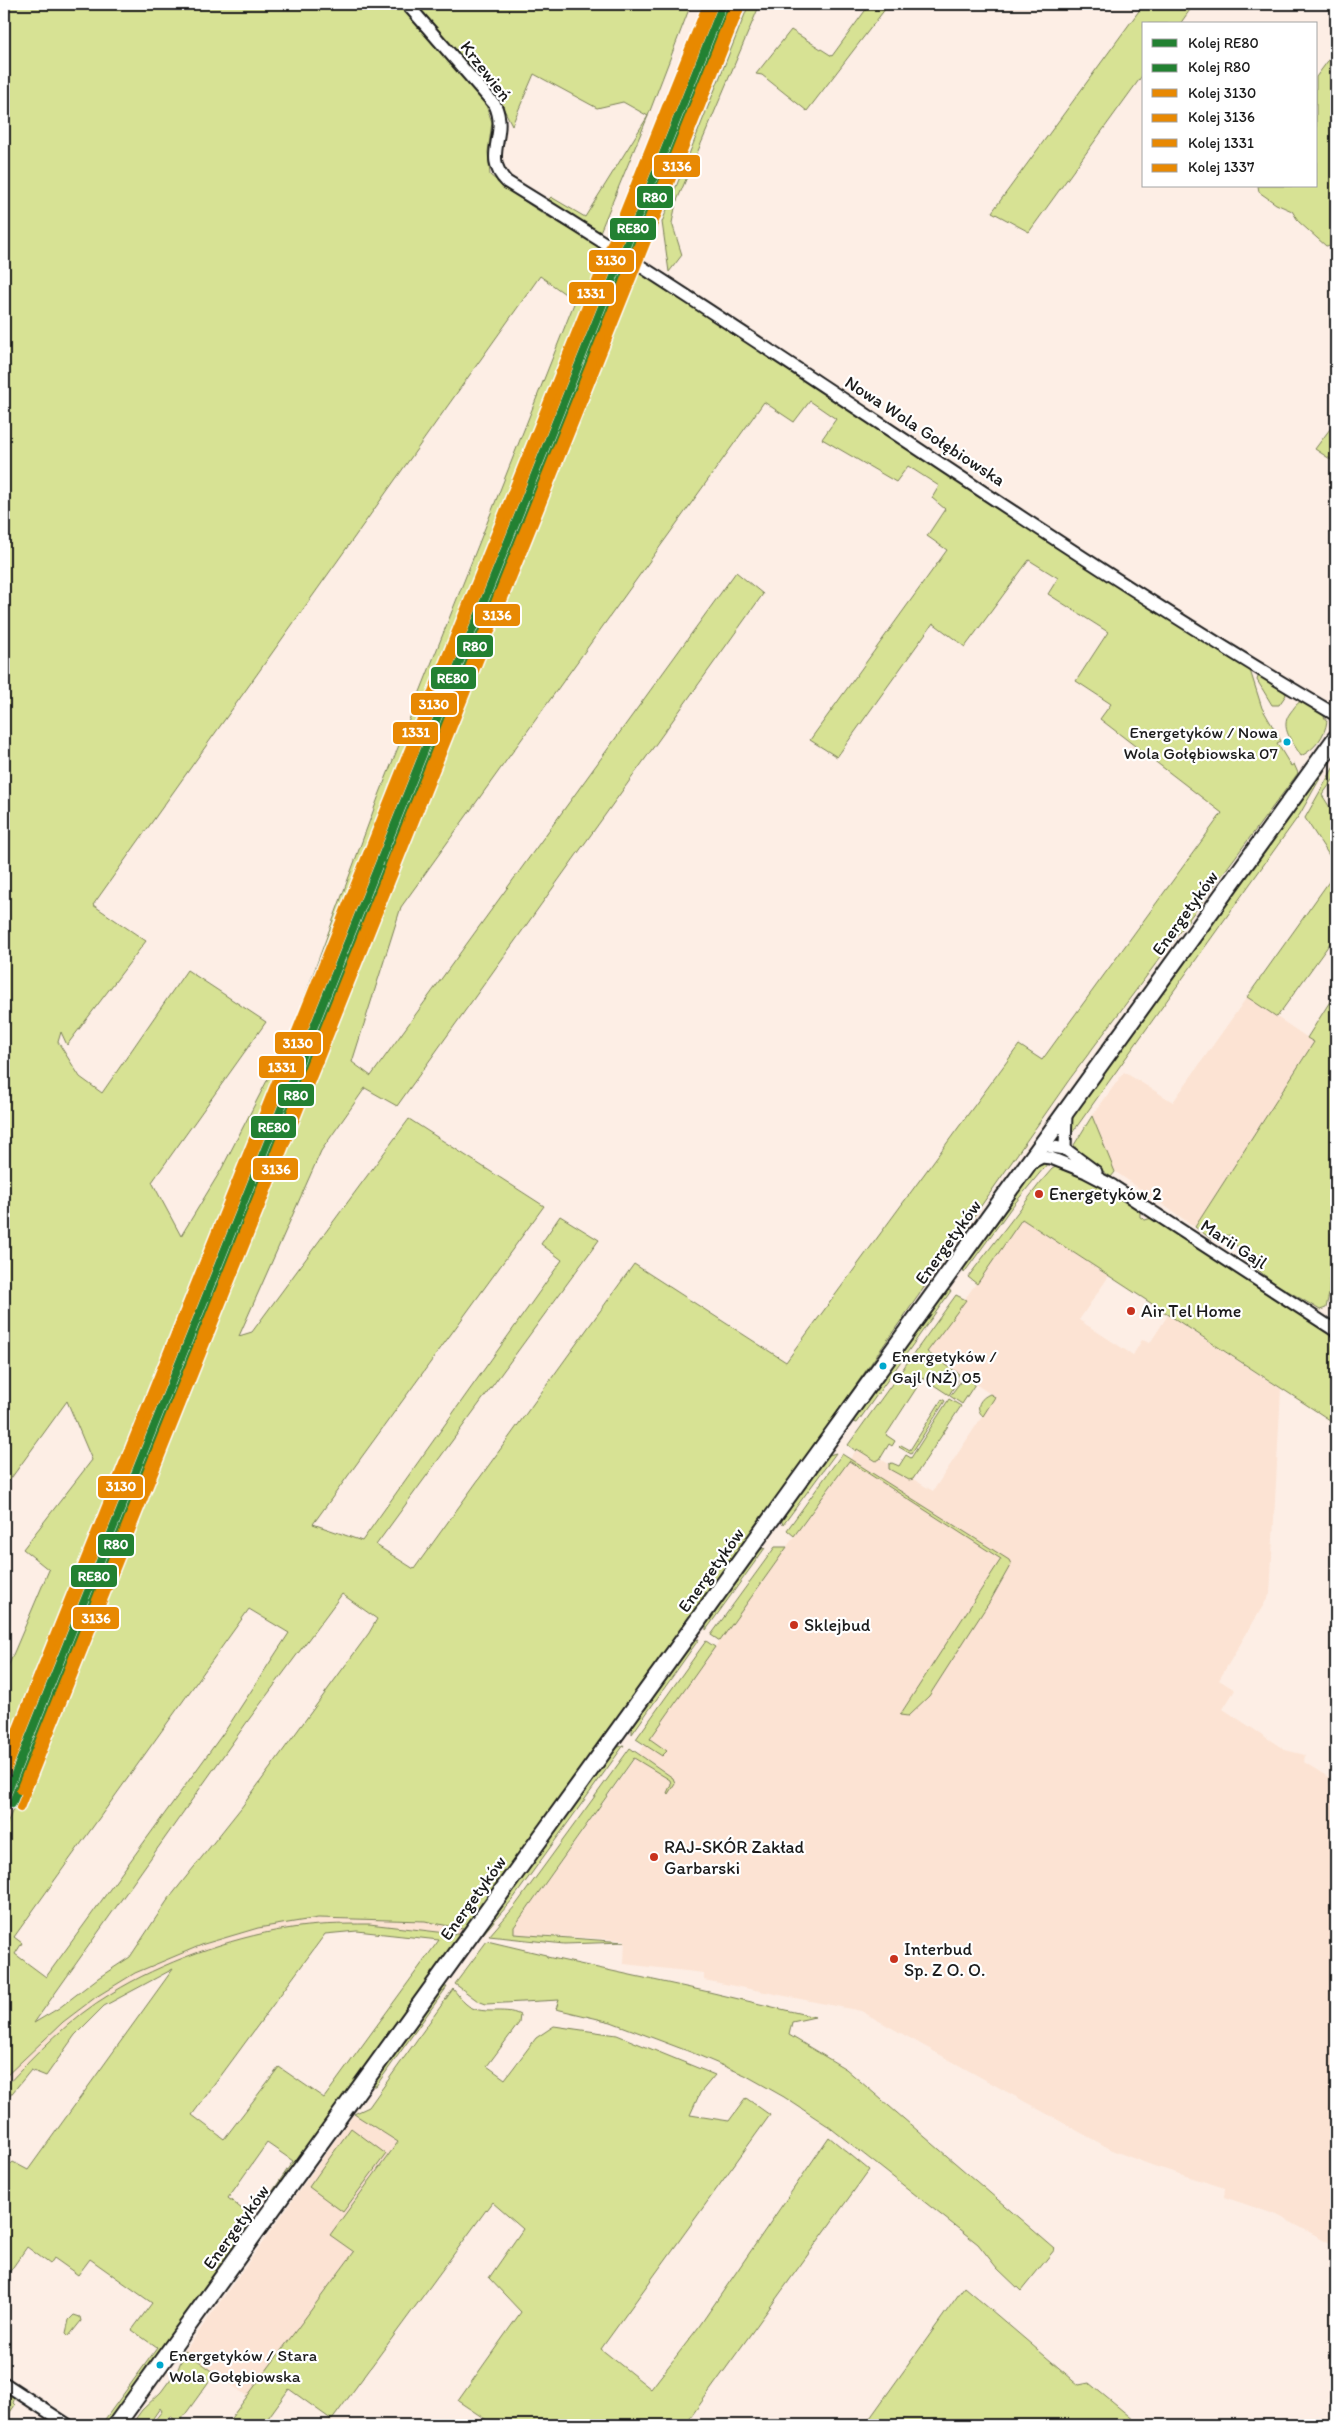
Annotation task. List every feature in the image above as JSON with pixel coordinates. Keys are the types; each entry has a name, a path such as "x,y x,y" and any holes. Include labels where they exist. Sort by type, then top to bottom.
{"main road":[{"name":"Energetyków","path":"116,2425 1336,738"}],"street":[{"name":"Krzewień","path":"407,4 494,105 500,124 495,160 498,172"},
{"name":"Nowa Wola Gołębiowska","path":"498,172 507,182 658,275 1178,619 1336,715"},
{"path":"1065,1149 1066,1111"},
{"name":"Marii Gajl","path":"1042,1145 1065,1149 1113,1186 1336,1331"},
{"name":"Marii Gajl","path":"1042,1145 1050,1156 1113,1186"},
{"name":"Marii Gajl","path":"1028,1165 1042,1157 1057,1160"},
{"path":"4,2384 68,2425"}],"shaded area":[{"path":"706,4 731,4 633,252 611,240"},
{"path":"608,249 630,263 467,681 109,1575 4,1831 4,1758 79,1581 202,1276"},
{"path":"1247,997 1314,1042 1195,1227 1113,1170 1092,1116 1124,1072 1173,1102"},
{"path":"1022,1219 1109,1276 1079,1320 1133,1355 1142,1340 1150,1343 1168,1315 1281,1389 1270,1594 1219,1680 1235,1690 1223,1709 1285,1750 1305,1755 1304,1762 1336,1782 1336,2246 1277,2215 1224,2197 1225,2188 1154,2166 1114,2151 861,2011 704,1980 704,1973 624,1964 625,1940 514,1934 514,1927 857,1449 875,1461 880,1459 889,1464 889,1469 909,1480 913,1479 933,1491 995,1397 927,1352"},
{"path":"318,1918 425,1921 467,1930 464,1935 369,1924 323,1925 285,1929 196,1954 156,1970 112,1993 78,2017 44,2046 4,2088 4,2078 63,2022 96,1997 135,1973 204,1944 258,1928"},
{"path":"354,2114 398,2142 330,2235 354,2252 248,2397 185,2351"}],"green space":[{"path":"4,4 400,4 431,37 484,100 492,122 488,152 490,175 547,216 608,249 202,1276 79,1581 4,1758 4,1676 49,1570 23,1549 92,1460 67,1401 4,1488","holes":["540,276 575,301 378,798 291,1034 221,1170 181,1236 152,1182 266,1022 187,970 102,1093 80,1077 58,1042 61,1032 67,1045 146,941 93,905"]},
{"path":"414,4 558,4 562,8 564,4 691,4 648,116 623,102 597,108 534,74 512,125 498,98"},
{"path":"749,4 760,4 676,203 672,223 682,255 669,272 662,222"},
{"path":"870,4 889,4 807,111 762,75 756,74 791,30 832,56"},
{"path":"1144,4 1194,4 1181,22 1142,22 1142,76 1029,232 992,212"},
{"path":"1336,50 1336,244 1326,246 1299,222 1292,211 1276,204 1259,192 1258,188 1318,188 1318,74"},
{"path":"648,116 600,232 548,200 551,197 585,217"},
{"path":"630,263 1162,615 1249,667 1262,708 1281,741 1277,743 1291,766 1294,764 1298,773 1069,1080 814,1445 467,1930 425,1921 318,1918 258,1928 204,1944 135,1973 96,1997 63,2022 4,2078 4,1831 109,1575 467,681","holes":["810,401 836,419 822,439 896,482 908,466 939,486 932,498 945,509 927,536 947,550 810,740 837,757 933,623 965,647 1029,560 1058,578 1048,594 1108,632 1076,681 1111,704 1100,719 1222,813 1042,1060 1019,1045 786,1362 634,1264 414,1569 376,1545 599,1240 560,1216 541,1244 562,1260 362,1541 313,1524 544,1206 409,1119 252,1332 239,1336 321,1151 365,1088 397,1106 763,594 736,572 371,1076 352,1062 401,907 764,402 794,422","342,1594 377,1619 369,1633 241,1808 167,1901 130,1957 98,1978 59,2008 34,2023 247,1722","249,1609 289,1633 227,1728 46,1977 15,1954 22,1943 14,1937"]},
{"path":"1336,421 1336,463 1315,449"},
{"path":"1259,674 1283,687 1286,695 1279,705 1272,705 1257,680"},
{"path":"1301,701 1305,701 1325,714 1324,717 1327,721 1324,732 1318,742 1311,750 1301,756 1288,735 1286,724 1290,713"},
{"path":"1336,750 1300,814 1070,1136 1070,1118"},
{"path":"1336,763 1336,776 1322,795 1336,817 1336,866 1305,818"},
{"path":"1333,876 1336,885 1336,935 1277,1017 1247,997"},
{"path":"1336,992 1334,1103 1336,1104 1336,1324 1332,1318 1334,1236 1331,1233 1329,1294 1326,1308 1320,1310 1281,1287 1258,1270 1239,1249 1230,1235 1210,1238 1195,1227 1314,1042 1307,1038"},
{"path":"1092,1116 1115,1172 1111,1177 1079,1153 1074,1145"},
{"path":"1048,1163 1011,1208 964,1273 963,1267 1036,1167"},
{"path":"1059,1165 1110,1190 1140,1209 1140,1217 1145,1220 1152,1218 1336,1337 1336,1424 1022,1219 977,1284 968,1277 1040,1183 1052,1169"},
{"path":"946,1290 951,1291 857,1423 850,1421"},
{"path":"956,1295 966,1300 927,1352 959,1374 956,1379 958,1380 949,1395 923,1378 886,1435 895,1441 892,1446 889,1444 880,1459 876,1461 857,1449 856,1451 848,1445"},
{"path":"964,1377 975,1384 962,1404 950,1396"},
{"path":"990,1394 995,1397 983,1416 979,1410 979,1404 983,1398"},
{"path":"942,1399 945,1401 911,1454 899,1447 901,1445 910,1450"},
{"path":"949,1399 961,1406 913,1479 909,1480 889,1469 889,1464 892,1463 899,1466 906,1455 911,1458"},
{"path":"836,1453 783,1525 781,1519 825,1456"},
{"path":"842,1454 1009,1560 1011,1564 992,1598 929,1696 908,1716 900,1715 1001,1559 849,1461 794,1536 787,1530"},
{"path":"775,1547 787,1547 720,1641 711,1635"},
{"path":"765,1548 706,1630 706,1623 756,1551"},
{"path":"699,1639 632,1734 632,1724 692,1641"},
{"path":"706,1641 715,1647 650,1739 667,1751 662,1756 636,1739"},
{"path":"624,1745 513,1899 483,1934 480,1933 613,1749"},
{"path":"630,1748 673,1778 675,1783 668,1794 671,1784 670,1780 634,1758 514,1927 514,1934 625,1942 564,1944 489,1936 515,1906"},
{"path":"369,1924 464,1935 275,2197 272,2192 293,2161 267,2143 228,2198 257,2221 107,2425 103,2422 157,2348 132,2330 152,2303 90,2259 78,2275 54,2258 50,2264 27,2247 4,2280 4,2170 13,2162 28,2170 173,1969 104,2006 75,2035 46,2076 31,2070 4,2103 4,2088 42,2049 82,2013 131,1982 173,1962 219,1945 264,1933 306,1926","holes":["357,1931 439,1940 324,2098 279,2067 224,2139 192,2115 325,1934"]},
{"path":"487,1941 546,1955 547,1957 815,2017 792,2022 789,2035 846,2069 1055,2249 1021,2291 997,2268 978,2244 828,2126 784,2097 745,2075 611,2022 556,2009 559,2000 486,2004 478,2001 455,1984"},
{"path":"442,1987 447,1987 376,2086 370,2086"},
{"path":"453,1989 472,2008 485,2011 514,2012 520,2015 519,2023 487,2066 505,2079 536,2038 554,2026 617,2035 715,2075 700,2093 690,2115 729,2121 746,2098 770,2115 601,2349 651,2389 698,2328 829,2137 869,2170 685,2425 494,2425 458,2401 521,2312 489,2278 523,2229 492,2202 332,2420 289,2389 263,2425 226,2425 354,2252 330,2235 398,2142 354,2114 369,2107"},
{"path":"351,2128 386,2154 343,2212 309,2187"},
{"path":"964,2287 1079,2385 1089,2383 1140,2425 865,2425"},
{"path":"74,2315 80,2317 81,2321 69,2336 66,2333 69,2320"},
{"path":"185,2351 215,2373 179,2423 170,2416 163,2425 155,2420 162,2411 160,2408 151,2421 157,2425 131,2425 142,2410 161,2392 178,2369"},
{"path":"4,2389 15,2397 13,2403 15,2405 4,2421"}],"rail line":[{"name":"1331","path":"4,1761 707,4"},
{"name":"3130","path":"4,1778 714,4"},
{"name":"RE80","path":"4,1801 723,4"},
{"name":"R80","path":"12,1804 731,7"},
{"name":"1337","path":"20,1790 732,10"},
{"name":"3136","path":"20,1808 739,11"}],"place":[{"name":"Energetyków / Nowa Wola Gołębiowska 07","path":"1287,742"},
{"name":"Energetyków 2","path":"1039,1194"},
{"name":"Air Tel Home","path":"1131,1311"},
{"name":"Energetyków / Gajl (NŻ) 05","path":"883,1366"},
{"name":"Sklejbud","path":"794,1625"},
{"name":"RAJ-SKÓR Zakład Garbarski","path":"654,1857"},
{"name":"Interbud Sp. Z O. O.","path":"894,1959"},
{"name":"Energetyków / Stara Wola Gołębiowska","path":"160,2365"}]}
